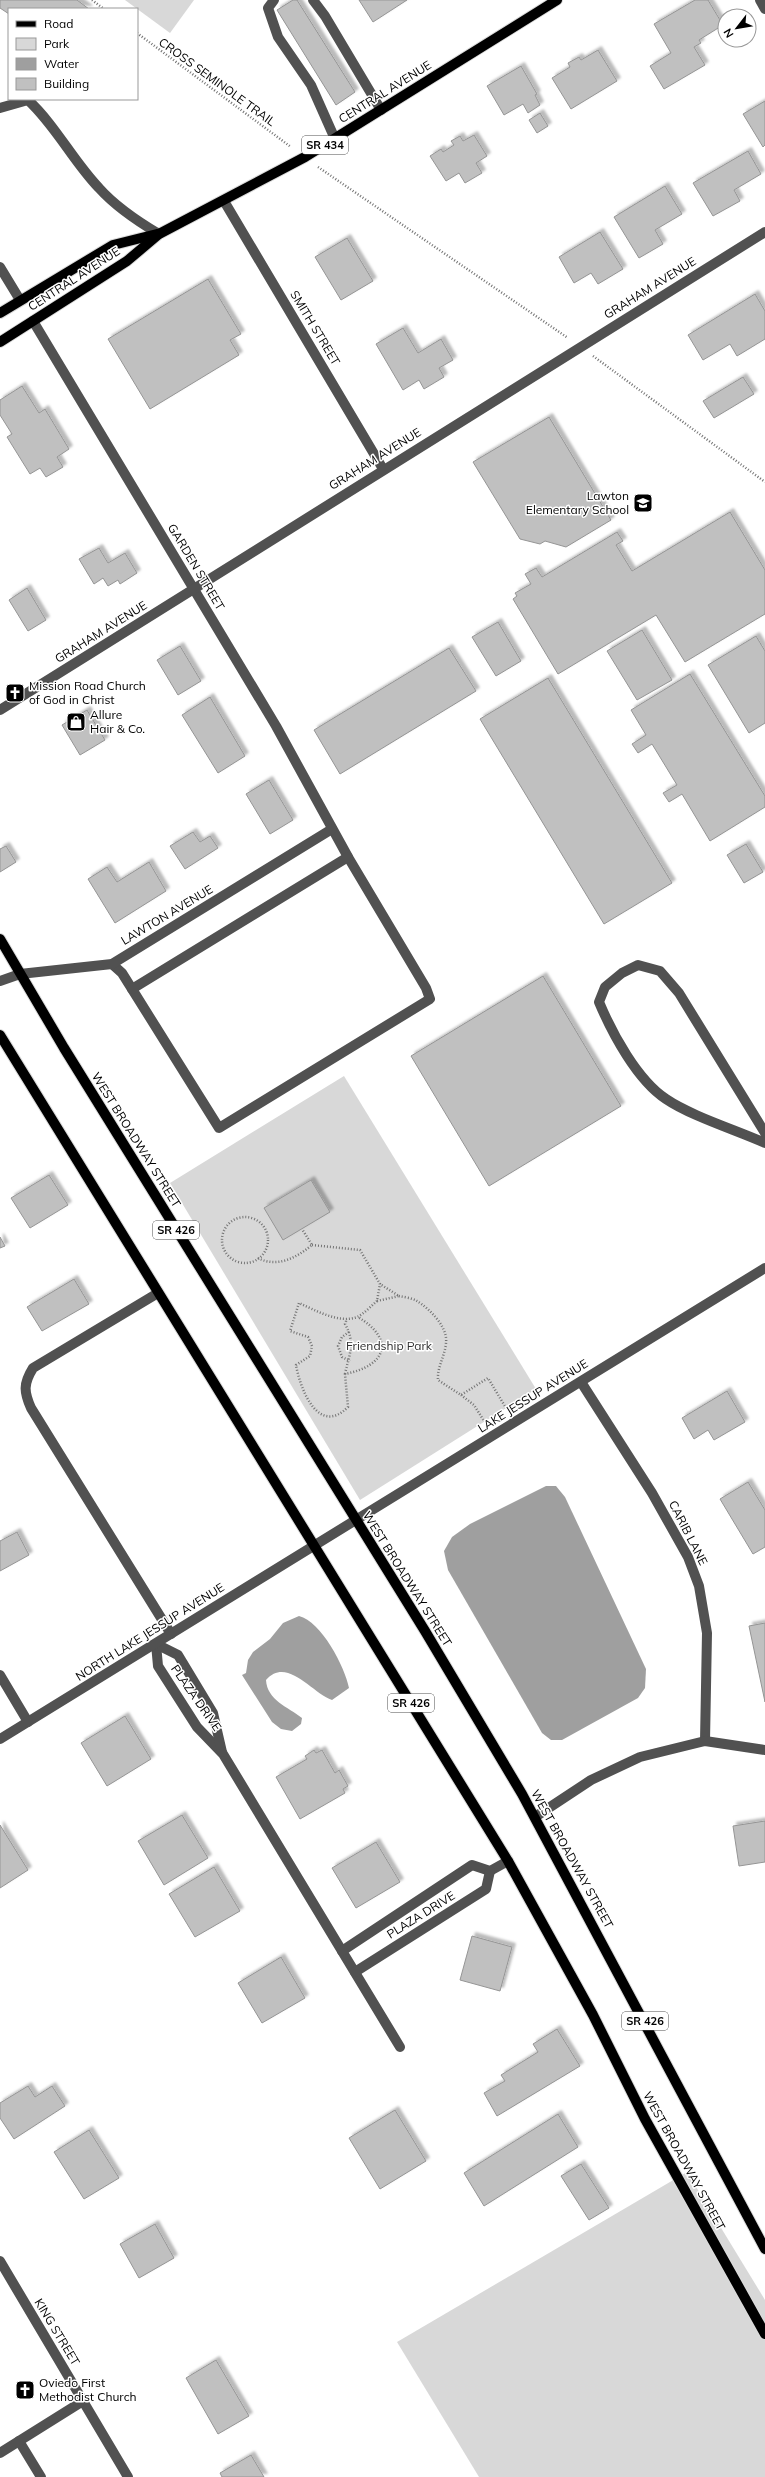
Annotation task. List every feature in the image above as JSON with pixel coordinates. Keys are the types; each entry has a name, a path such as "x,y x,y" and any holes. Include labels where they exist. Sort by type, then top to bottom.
{"main road":[{"name":"CENTRAL AVENUE","path":"0,342 127,261 159,234 224,201 335,139 557,0"},
{"name":"CENTRAL AVENUE","path":"0,313 113,245 159,234"},
{"name":"WEST BROADWAY STREET","path":"0,939 64,1048 356,1520 536,1817 765,2248"},
{"name":"WEST BROADWAY STREET","path":"0,1035 508,1861 593,2015 645,2119 765,2334"}],"street":[{"path":"274,0 268,8 278,37 311,85 335,139"},
{"path":"313,0 325,16 381,110"},
{"path":"760,0 765,9"},
{"path":"0,108 28,100 45,116 99,188 126,214 159,234"},
{"name":"SMITH STREET","path":"224,201 383,468"},
{"name":"GRAHAM AVENUE","path":"0,710 194,589 383,468 765,232"},
{"path":"0,267 20,300"},
{"name":"GARDEN STREET","path":"33,321 276,726 348,857 408,956 426,988 430,999 219,1128 132,989"},
{"name":"LAWTON AVENUE","path":"0,981 20,974 112,964 332,829"},
{"path":"112,964 122,973 132,989 348,857"},
{"path":"765,1132 679,993 660,971 638,965 622,973 605,987 599,1002 612,1032 646,1080 666,1099 765,1143"},
{"name":"LAKE JESSUP AVENUE","path":"314,1546 765,1268"},
{"path":"158,1293 33,1368 26,1379 24,1392 32,1408 171,1634"},
{"name":"CARIB LANE","path":"581,1382 652,1493 688,1557 699,1586 707,1633 705,1741"},
{"name":"NORTH LAKE JESSUP AVENUE","path":"0,1740 314,1546"},
{"name":"PLAZA DRIVE","path":"156,1644 178,1655 213,1713 222,1754"},
{"name":"PLAZA DRIVE","path":"156,1644 158,1666 197,1727 222,1754 400,2047"},
{"path":"0,1674 28,1722"},
{"path":"536,1817 591,1780 640,1757 705,1741 765,1750"},
{"path":"490,1871 508,1861"},
{"name":"PLAZA DRIVE","path":"342,1951 472,1864 490,1871 486,1889 355,1972"},
{"name":"KING STREET","path":"0,2261 128,2477"},
{"path":"0,2453 83,2401"},
{"path":"19,2441 41,2477"}],"path":[{"path":"92,0 103,8"},
{"name":"CROSS SEMINOLE TRAIL","path":"138,35 287,144"},
{"path":"322,170 570,339"},
{"path":"589,352 765,482"},
{"path":"241,1217 255,1219 260,1223 267,1235 267,1241 266,1248 258,1258 252,1262 237,1262 225,1252 222,1237 229,1224 241,1217"},
{"path":"302,1229 312,1245"},
{"path":"258,1258 267,1263 276,1264 294,1257 312,1245 360,1250 380,1284 399,1296 416,1300 432,1313 441,1324 447,1342 438,1373 438,1380 474,1405 484,1421"},
{"path":"377,1301 380,1284"},
{"path":"348,1319 346,1324 350,1332 352,1351 345,1374 348,1407 336,1417 319,1413 310,1404 303,1392 296,1365 310,1356 312,1346 308,1337 300,1332 290,1331 299,1303 330,1316 348,1319 358,1317 377,1301 399,1296"},
{"path":"345,1374 359,1372 375,1363 381,1357 383,1347 381,1338 376,1330 358,1317"},
{"path":"350,1332 342,1337 338,1346 342,1357 350,1361"},
{"path":"461,1395 488,1378 506,1408"}],"green space":[{"path":"125,0 194,0 170,33 138,10 138,8"},
{"name":"Friendship Park","path":"344,1076 536,1389 360,1500 170,1183"},
{"path":"687,2172 765,2300 765,2477 479,2477 397,2342"}],"water":[{"path":"546,1486 556,1486 565,1497 646,1669 645,1688 638,1698 562,1740 551,1740 542,1733 448,1570 444,1551 452,1537 470,1524"},
{"path":"299,1616 316,1626 331,1646 343,1669 349,1688 332,1700 291,1674 282,1672 274,1674 266,1680 267,1687 274,1698 302,1718 301,1724 292,1731 281,1729 272,1722 242,1675 246,1673 248,1660 253,1652 270,1639 283,1623"}],"building":[{"path":"0,0 77,0 88,8 8,8 8,13 0,8"},
{"path":"293,0 297,0 355,92 336,105 277,10"},
{"path":"359,0 407,0 373,22"},
{"path":"695,0 708,0 717,15 717,29 699,40 701,43 694,47 705,65 664,89 650,66 671,53 654,24"},
{"path":"598,50 617,81 571,109 552,78 570,67 568,63 579,57 581,60"},
{"path":"521,66 537,94 535,95 540,105 528,113 523,104 504,115 487,86"},
{"path":"765,101 765,145 763,147 743,114"},
{"path":"540,113 548,126 537,133 529,120"},
{"path":"474,135 487,156 476,163 482,173 465,183 459,173 446,181 430,156 441,149 443,152 454,145 451,141 460,136 463,141"},
{"path":"748,151 761,174 734,190 740,201 713,216 693,183"},
{"path":"665,186 682,214 655,230 663,244 639,258 614,217"},
{"path":"600,232 623,269 598,284 591,273 574,283 559,257"},
{"path":"347,238 373,281 341,300 315,257"},
{"path":"208,279 241,334 230,340 239,355 150,409 108,339"},
{"path":"755,294 765,311 765,339 737,356 730,344 703,360 688,335"},
{"path":"403,328 418,353 441,339 453,360 439,368 444,377 424,389 419,380 403,390 376,344"},
{"path":"743,377 754,394 714,418 703,401"},
{"path":"22,386 39,413 45,409 69,449 57,457 63,467 46,477 40,468 30,474 7,437 12,434 0,415 0,400"},
{"path":"549,417 611,520 566,547 545,541 540,544 520,539 473,462"},
{"path":"730,512 765,570 765,614 685,662 656,615 558,674 513,599 517,596 515,593 531,584 525,574 536,568 542,577 617,532 623,541 616,545 632,571"},
{"path":"99,548 108,563 125,553 137,573 120,584 118,580 108,586 103,578 94,584 79,559"},
{"path":"27,588 46,620 28,631 9,600"},
{"path":"498,622 521,661 496,676 472,637"},
{"path":"642,630 672,680 637,700 607,651"},
{"path":"756,636 765,651 765,723 749,733 708,665"},
{"path":"180,646 201,681 178,695 157,660"},
{"path":"449,648 476,691 340,774 314,730"},
{"path":"690,674 765,796 765,807 710,841 682,794 669,802 663,793 677,785 652,744 638,753 632,744 646,735 631,710"},
{"path":"548,678 672,883 604,924 480,719"},
{"path":"210,697 245,756 218,773 182,715"},
{"path":"87,710 105,740 80,755 62,725"},
{"path":"269,780 293,820 270,834 246,794"},
{"path":"193,832 200,842 210,836 218,848 185,869 170,846"},
{"path":"746,844 763,872 744,883 727,855"},
{"path":"6,846 16,862 0,872 0,849"},
{"path":"149,862 166,891 115,923 88,879 107,867 117,882"},
{"path":"543,976 621,1106 489,1186 411,1056"},
{"path":"49,1175 68,1205 30,1228 11,1198"},
{"path":"311,1180 330,1212 283,1240 264,1208"},
{"path":"0,1237 5,1246 0,1248"},
{"path":"74,1279 89,1304 42,1331 27,1307"},
{"path":"727,1391 745,1422 714,1440 708,1430 694,1439 682,1418"},
{"path":"748,1482 765,1510 765,1547 753,1554 720,1499"},
{"path":"17,1532 29,1555 0,1571 0,1541"},
{"path":"765,1623 765,1702 749,1626"},
{"path":"125,1716 151,1759 107,1786 81,1743"},
{"path":"314,1750 316,1753 322,1750 335,1773 339,1770 348,1786 343,1789 345,1793 300,1819 276,1777 307,1759 305,1756"},
{"path":"182,1815 208,1858 164,1885 138,1841"},
{"path":"765,1821 765,1862 739,1866 733,1826"},
{"path":"0,1825 28,1870 0,1888"},
{"path":"376,1842 400,1882 356,1908 332,1868"},
{"path":"214,1867 240,1911 195,1937 169,1894"},
{"path":"472,1936 512,1947 500,1991 460,1980"},
{"path":"281,1957 305,1998 262,2023 238,1983"},
{"path":"557,2029 580,2066 497,2116 484,2093 505,2081 501,2075 538,2052 533,2044"},
{"path":"28,2086 35,2097 52,2086 65,2106 14,2139 0,2118 0,2103"},
{"path":"395,2110 426,2161 380,2189 349,2138"},
{"path":"558,2114 578,2147 484,2206 464,2173"},
{"path":"89,2130 119,2178 84,2199 54,2152"},
{"path":"581,2164 609,2208 589,2220 561,2176"},
{"path":"155,2224 174,2258 139,2278 120,2244"},
{"path":"216,2360 249,2416 218,2434 186,2378"},
{"path":"251,2455 264,2477 222,2477 220,2473"}],"place":[{"name":"Lawton Elementary School","path":"643,503"},
{"name":"Mission Road Church of God in Christ","path":"15,693"},
{"name":"Allure Hair & Co.","path":"76,722"},
{"name":"Oviedo First Methodist Church","path":"25,2390"}]}
